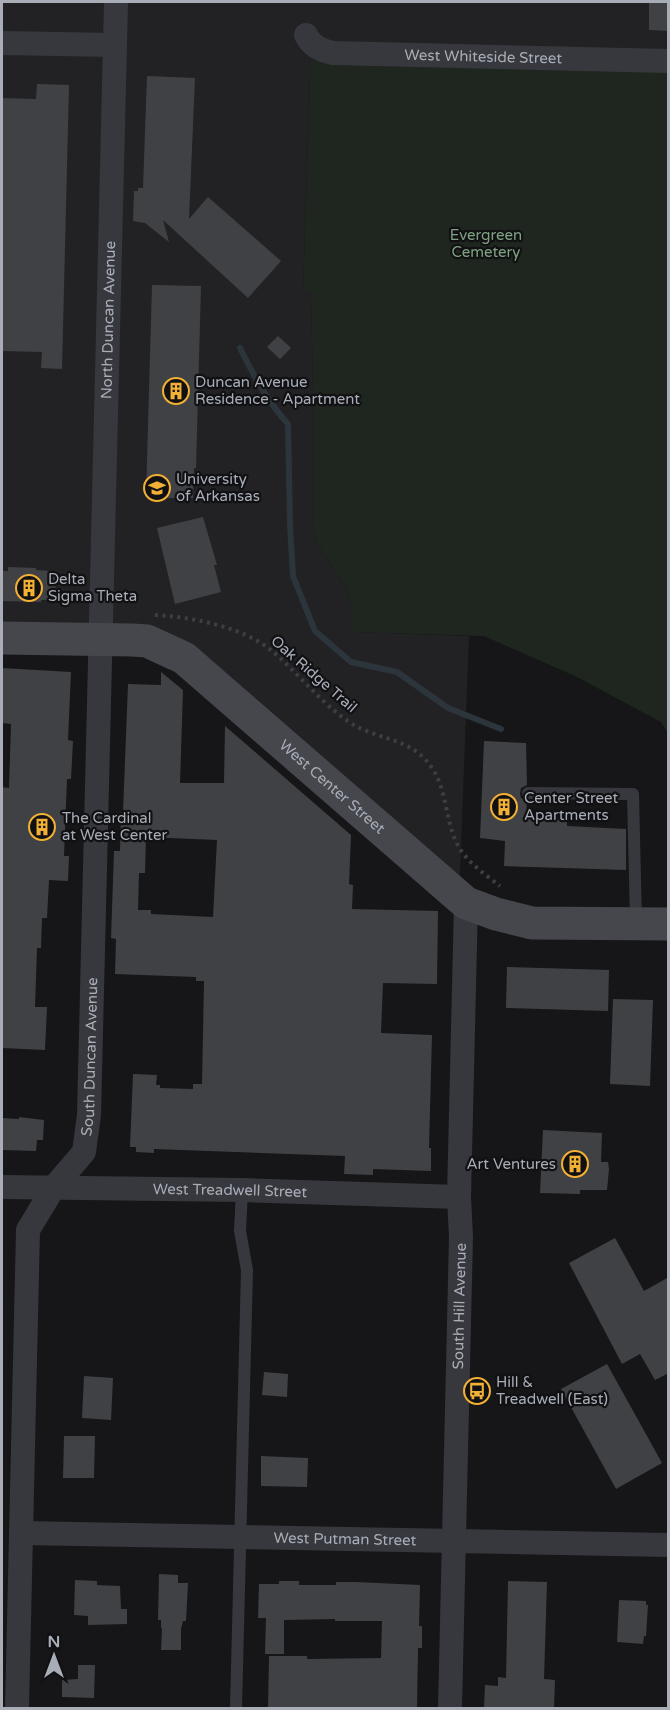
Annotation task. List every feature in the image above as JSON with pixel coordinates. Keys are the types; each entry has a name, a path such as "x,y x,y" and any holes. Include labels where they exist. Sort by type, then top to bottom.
{"street":[{"name":"North Duncan Avenue","path":"100,639 116,2"},
{"name":"West Whiteside Street","path":"306,35 310,44 322,51 333,53 669,61"},
{"path":"2,43 114,45"},
{"name":"West Center Street","path":"2,638 147,641 184,658 466,903 531,923 669,924"},
{"name":"South Duncan Avenue","path":"17,1708 28,1230 54,1187 84,1152 89,1115 100,639"},
{"name":"South Hill Avenue","path":"450,1708 466,903"},
{"name":"West Treadwell Street","path":"2,1186 459,1197"},
{"name":"West Putman Street","path":"21,1533 453,1539 669,1545"}],"lane":[{"path":"528,793 633,794 636,923"},
{"path":"236,1708 247,1270 240,1231 242,1190"}],"path":[{"name":"Oak Ridge Trail","path":"152,615 198,621 237,631 255,639 271,650 350,722 405,744 420,755 434,771 440,784 447,804 453,836 460,850 471,864 504,888"}],"shaded area":[{"name":"University of Arkansas","path":"2,2 668,2 668,61 311,44 303,292 311,293 313,536 349,594 354,632 469,636 459,898 184,658 2,638"}],"green space":[{"name":"Evergreen Cemetery","path":"311,44 668,61 668,733 661,722 577,677 484,636 353,632 349,594 313,536 311,293 303,292"}],"building":[{"path":"649,2 669,2 669,31 649,30"},
{"path":"147,76 195,78 189,219 208,197 281,261 248,298 163,220 169,242 145,223 133,221 134,191 143,188"},
{"path":"37,84 69,85 62,369 41,368 42,352 2,351 2,98 36,99"},
{"name":"Duncan Avenue Residence - Apartment","path":"152,285 201,286 196,468 194,468 193,498 150,498 151,495 146,495"},
{"path":"278,336 291,348 280,359 267,347"},
{"path":"203,517 217,565 214,565 221,592 175,604 157,528"},
{"name":"Delta Sigma Theta","path":"8,567 36,568 36,570 56,573 55,594 48,594 48,600 41,600 41,602 2,601 2,571 8,571"},
{"name":"The Cardinal at West Center","path":"2,668 71,672 68,740 73,741 71,779 67,779 64,856 69,856 68,881 49,880 47,918 42,918 41,948 37,948 35,1007 47,1007 45,1050 2,1048 2,787 9,788 11,724 2,723"},
{"path":"161,672 183,690 180,783 224,783 225,726 351,835 349,884 353,885 352,909 438,911 437,984 383,983 381,1033 432,1035 429,1148 431,1148 431,1171 373,1169 373,1175 344,1174 345,1156 154,1149 154,1153 136,1152 136,1147 130,1147 133,1074 157,1075 156,1085 160,1085 160,1088 193,1089 193,1084 202,1084 204,981 196,981 196,977 115,974 116,939 111,938 114,851 120,851 121,812 123,812 128,684 161,685","holes":["146,837 217,840 213,917 151,914 151,910 138,910 139,873 145,873"]},
{"name":"Center Street Apartments","path":"484,741 526,743 527,785 521,788 520,794 521,798 527,801 526,818 567,820 567,826 626,829 626,870 504,866 505,841 480,838"},
{"path":"507,967 609,970 608,1011 506,1008"},
{"path":"613,999 653,1000 650,1086 610,1084"},
{"path":"19,1117 44,1120 43,1140 37,1140 36,1151 2,1150 2,1118 19,1119"},
{"name":"Art Ventures","path":"543,1130 602,1133 601,1162 608,1162 609,1169 607,1190 580,1190 580,1194 540,1193"},
{"path":"615,1238 644,1291 669,1277 669,1373 655,1380 640,1354 622,1364 569,1263"},
{"path":"607,1364 662,1463 616,1489 561,1389"},
{"path":"264,1372 288,1374 287,1397 262,1395"},
{"path":"84,1376 113,1378 111,1420 82,1418"},
{"path":"64,1436 95,1436 94,1478 63,1478"},
{"path":"261,1456 308,1458 307,1487 261,1486"},
{"path":"159,1574 178,1575 178,1583 188,1583 186,1621 183,1621 181,1629 181,1650 161,1650 162,1629 161,1620 158,1620"},
{"path":"75,1580 97,1581 97,1585 120,1586 121,1609 127,1609 127,1624 88,1625 88,1616 74,1615"},
{"path":"279,1581 299,1581 299,1585 336,1585 336,1582 356,1582 420,1585 419,1626 422,1626 422,1648 418,1648 417,1708 268,1708 269,1656 307,1656 307,1659 381,1658 382,1621 335,1621 335,1619 284,1620 284,1654 265,1654 266,1618 258,1618 259,1584 279,1584"},
{"path":"508,1581 547,1582 544,1679 555,1680 554,1708 484,1708 485,1685 498,1686 498,1677 506,1678"},
{"path":"619,1600 646,1601 648,1605 646,1636 644,1636 643,1644 617,1642"},
{"path":"78,1665 95,1665 94,1698 62,1697 62,1680 78,1679"}],"waterway":[{"path":"240,348 267,397 288,424 293,576 315,631 351,662 397,672 448,708 501,729"}],"place":[{"name":"Duncan Avenue Residence - Apartment","path":"176,391"},
{"name":"University of Arkansas","path":"157,488"},
{"name":"Delta Sigma Theta","path":"29,588"},
{"name":"Center Street Apartments","path":"504,807"},
{"name":"The Cardinal at West Center","path":"42,827"},
{"name":"Art Ventures","path":"575,1164"},
{"name":"Hill & Treadwell (East)","path":"477,1391"}]}
